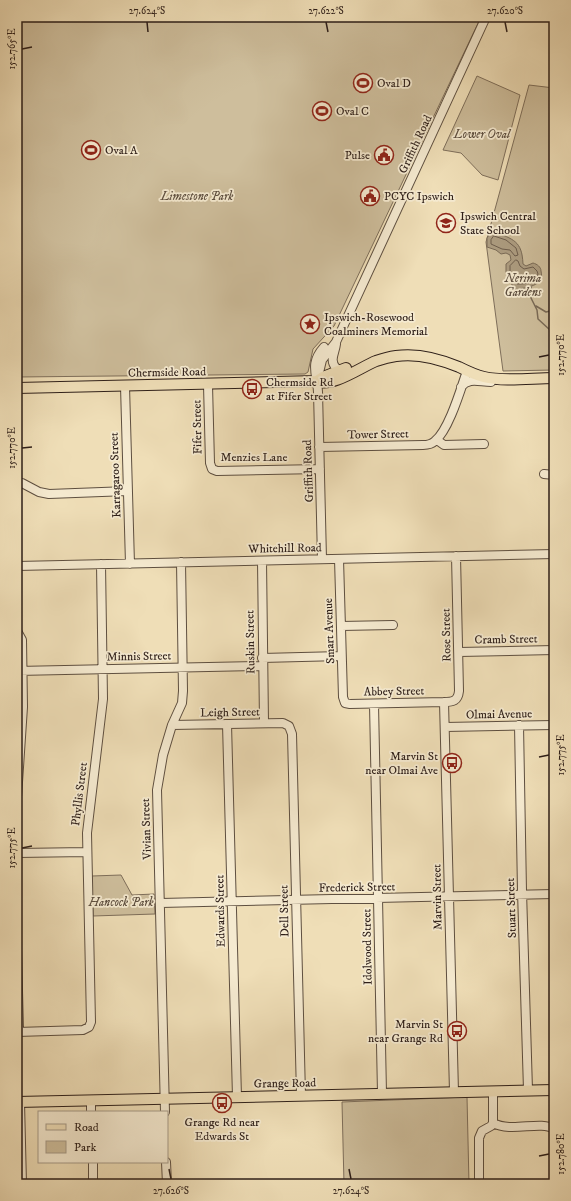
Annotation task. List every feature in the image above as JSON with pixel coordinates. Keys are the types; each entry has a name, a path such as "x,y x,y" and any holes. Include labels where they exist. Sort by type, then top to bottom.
{"main road":[{"name":"Chermside Road","path":"317,381 377,354 404,349 432,353 467,371 483,377 501,379 554,378"},
{"name":"Chermside Road","path":"17,388 208,385 317,381 323,383 330,382 381,359 400,355 424,357 457,366"},
{"name":"Grange Road","path":"19,1102 554,1090"}],"street":[{"name":"Griffith Road","path":"317,381 322,360 337,339 344,325 486,17"},
{"name":"Griffith Road","path":"322,559 317,381 314,370 318,356 344,325"},
{"path":"337,339 332,361 336,367 342,370"},
{"path":"437,440 450,417 467,371"},
{"path":"461,387 470,381 490,382 501,379"},
{"name":"Fifer Street","path":"208,385 210,463 212,469"},
{"name":"Karragaroo Street","path":"125,386 130,564"},
{"name":"Tower Street","path":"319,447 424,445 437,440 444,445 484,444"},
{"name":"Menzies Lane","path":"212,469 217,471 320,469"},
{"path":"544,474 554,475"},
{"path":"22,483 39,492 49,494 128,491"},
{"name":"Whitehill Road","path":"17,566 554,554"},
{"name":"Rose Street","path":"444,702 453,702 459,695 456,556"},
{"name":"Smart Avenue","path":"339,559 343,697 345,703"},
{"name":"Ruskin Street","path":"262,561 262,662 264,723"},
{"name":"Vivian Street","path":"165,1111 157,790 163,755 172,725 182,703 182,562"},
{"name":"Phyllis Street","path":"18,1032 84,1030 89,1027 91,1022 87,833 103,698 101,564"},
{"path":"341,626 394,625"},
{"path":"17,631 22,640 20,671 23,707 17,797"},
{"name":"Cramb Street","path":"459,652 554,650"},
{"name":"Minnis Street","path":"20,671 182,667 342,656"},
{"name":"Abbey Street","path":"345,703 374,704 444,702"},
{"name":"Marvin Street","path":"444,702 454,1092"},
{"name":"Idolwood Street","path":"374,704 382,1093"},
{"name":"Leigh Street","path":"172,725 283,723 289,726"},
{"name":"Edwards Street","path":"227,724 237,1097"},
{"name":"Stuart Street","path":"519,725 528,1090"},
{"name":"Olmai Avenue","path":"445,727 554,725"},
{"name":"Dell Street","path":"289,726 292,734 301,1095"},
{"path":"17,853 87,852"},
{"name":"Frederick Street","path":"161,903 554,894"},
{"path":"17,950 18,1032"},
{"path":"493,1091 493,1123"},
{"path":"91,1100 91,1111"},
{"path":"19,1102 22,1184"},
{"path":"493,1123 506,1127 547,1126 554,1129"},
{"path":"479,1184 480,1135 482,1131 493,1123"},
{"path":"93,1163 93,1184"},
{"path":"166,1163 167,1184"}],"green space":[{"name":"Limestone Park","path":"17,17 481,17 334,326 313,349 308,372 305,374 17,377"},
{"name":"Lower Oval","path":"477,76 520,95 498,180 482,175 461,153 443,150"},
{"name":"Nerima Gardens","path":"529,85 554,88 554,370 503,371 486,242"},
{"name":"Hancock Park","path":"121,875 132,895 154,894 155,914 93,916 92,876"},
{"path":"467,1097 469,1184 344,1184 342,1102"}],"water":[{"path":"494,231 511,239 518,245 521,250 523,264 526,266 533,263 540,267 541,276 537,283 529,287 516,290 514,289 506,272 506,264 511,260 510,255 506,253 501,254 496,250 487,247 487,238 491,232"}],"waterway":[{"path":"531,287 531,298 537,310 538,319 550,330 554,347"},
{"path":"536,306 546,312 554,310"}],"place":[{"name":"Oval D","path":"363,83"},
{"name":"Oval C","path":"322,111"},
{"name":"Oval A","path":"91,150"},
{"name":"Pulse","path":"384,155"},
{"name":"PCYC Ipswich","path":"370,196"},
{"name":"Ipswich Central State School","path":"446,223"},
{"name":"Ipswich-Rosewood Coalminers Memorial","path":"310,324"},
{"name":"Chermside Rd at Fifer Street","path":"252,389"},
{"name":"Marvin St near Olmai Ave","path":"452,763"},
{"name":"Marvin St near Grange Rd","path":"457,1031"},
{"name":"Grange Rd near Edwards St","path":"222,1103"}]}
